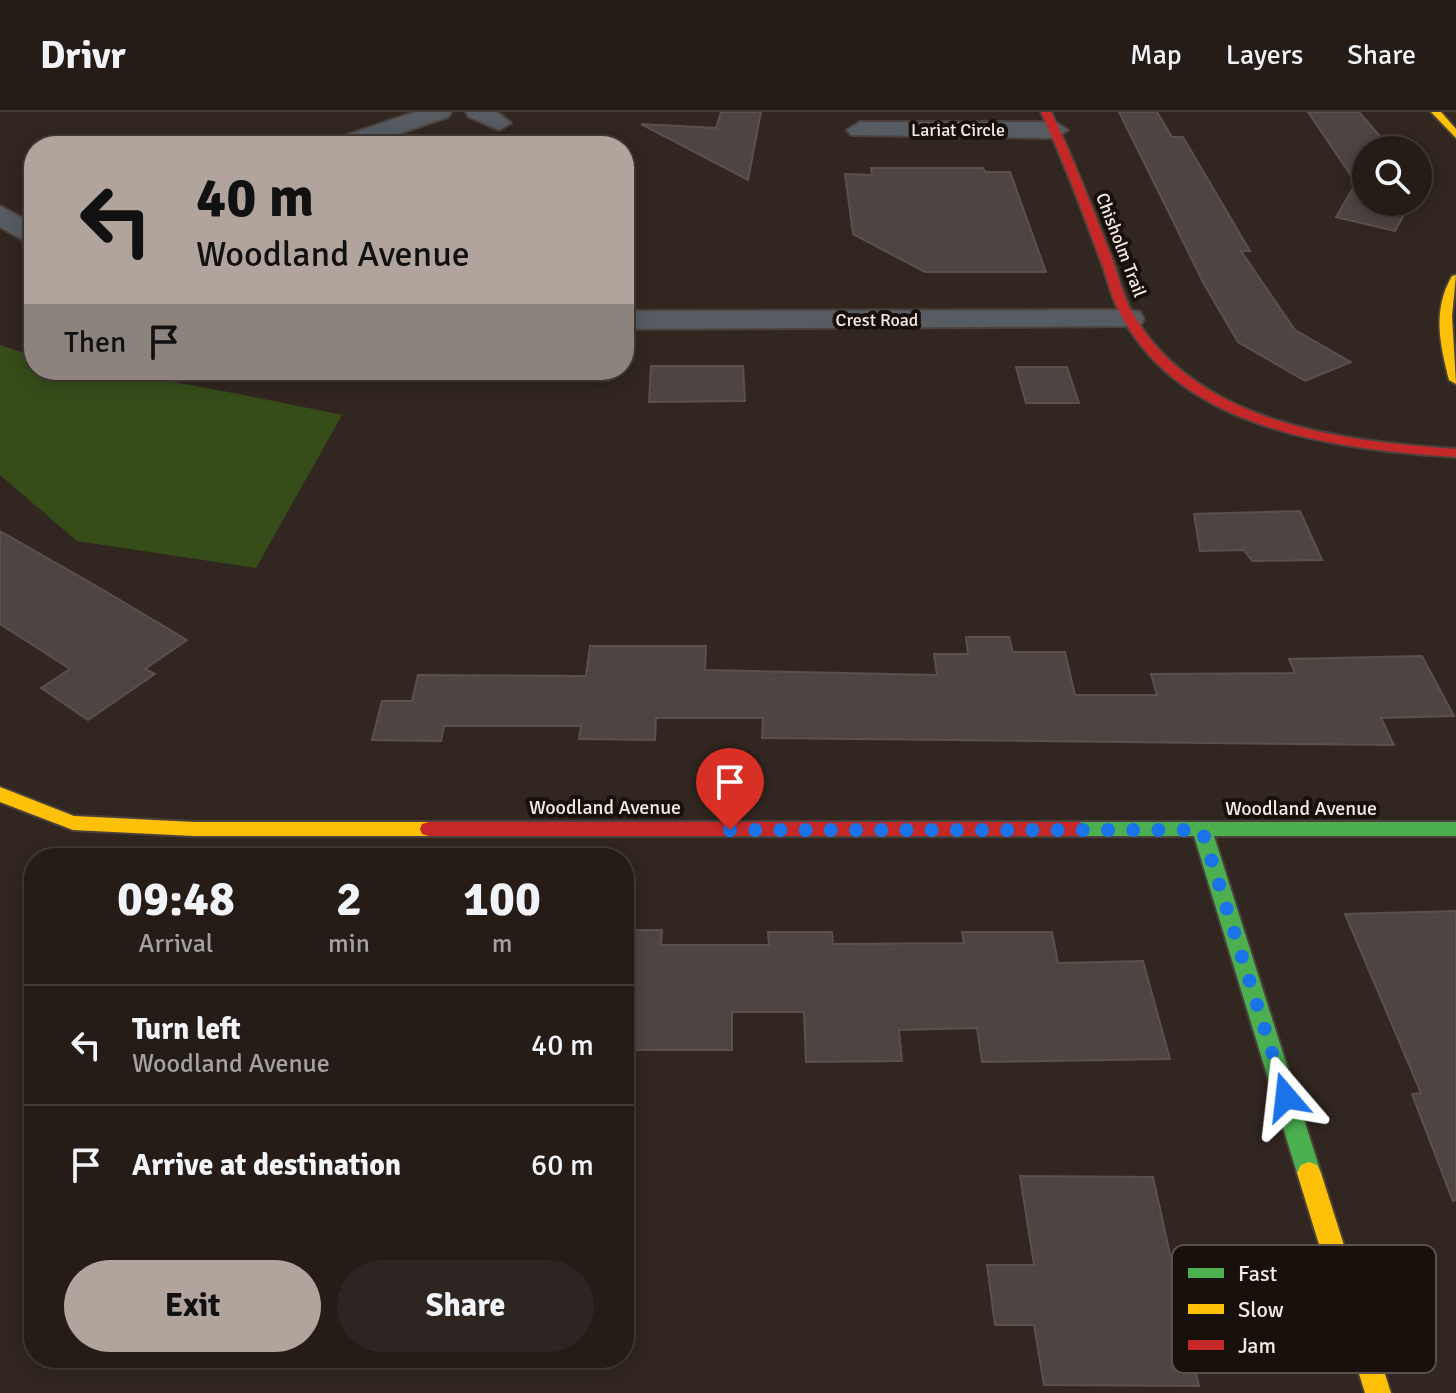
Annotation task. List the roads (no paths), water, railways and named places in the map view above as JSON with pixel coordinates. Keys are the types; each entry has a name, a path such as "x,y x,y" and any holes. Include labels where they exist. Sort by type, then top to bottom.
{"street":[{"path":"368,136 439,112"},
{"path":"1436,112 1456,135"},
{"name":"Lariat Circle","path":"860,130 1050,121"},
{"name":"Chisholm Trail","path":"1050,121 1129,319 1185,379 1229,408 1303,436 1392,451 1456,453"},
{"path":"0,214 24,230"},
{"path":"1456,279 1447,290 1446,340 1456,380"},
{"name":"Crest Road","path":"634,320 1129,319"},
{"name":"Woodland Avenue","path":"0,794 73,823 194,829 1456,829"},
{"path":"1202,830 1332,1245"},
{"path":"1372,1373 1378,1393"}]}
